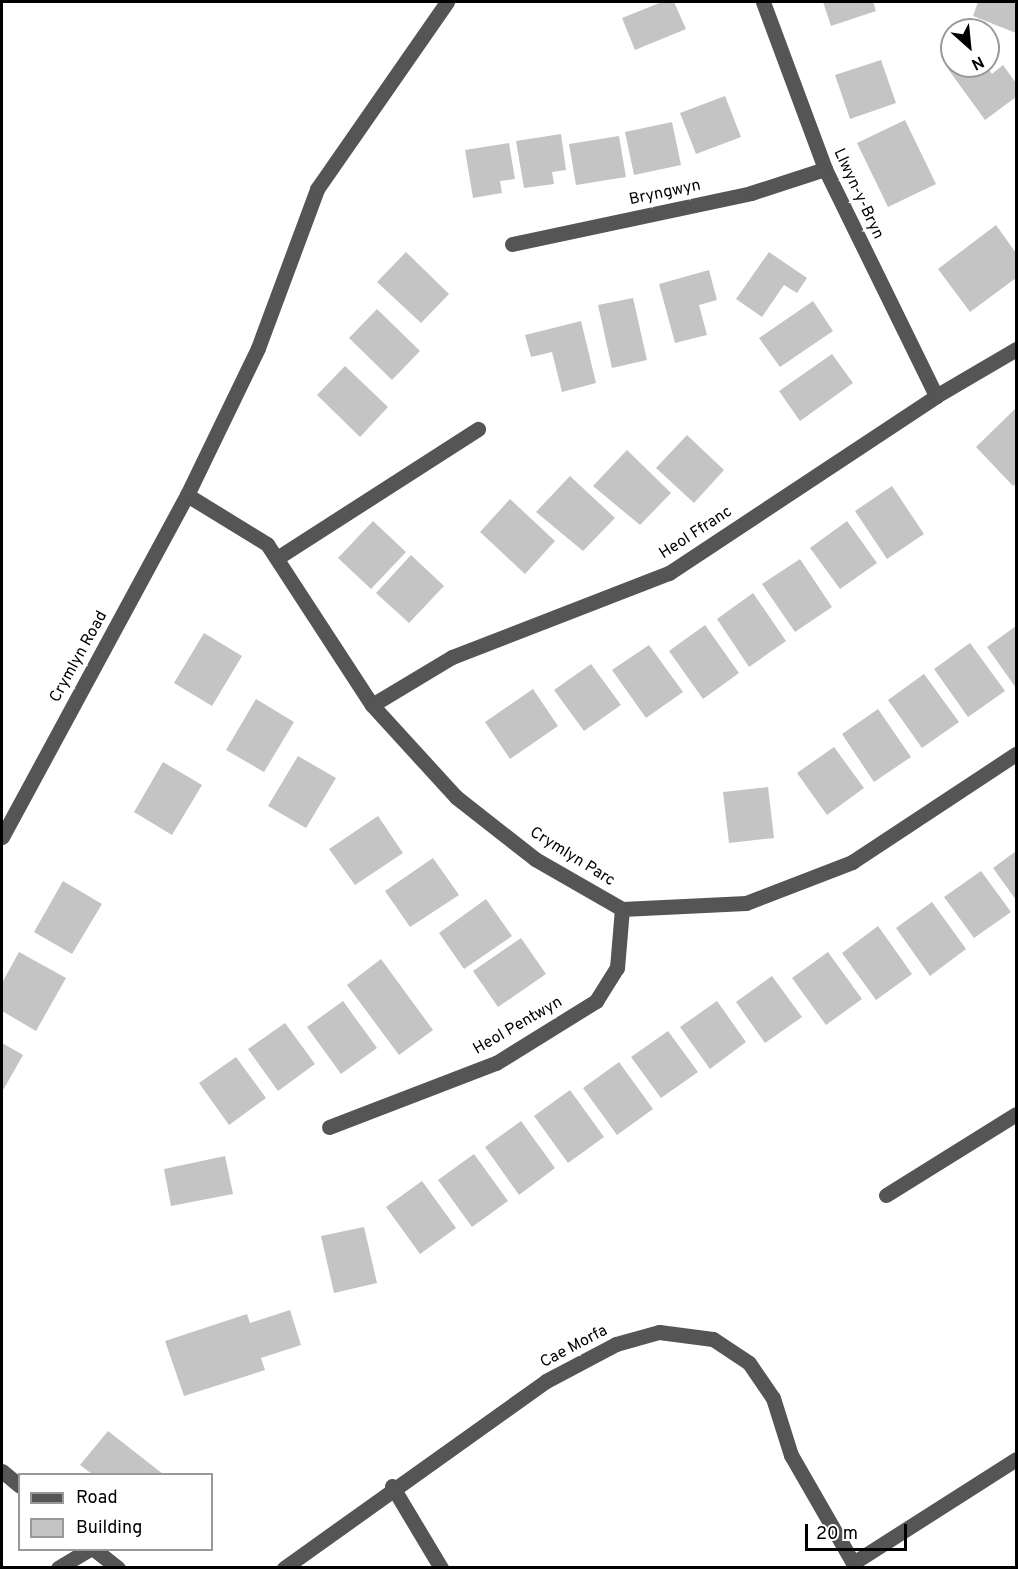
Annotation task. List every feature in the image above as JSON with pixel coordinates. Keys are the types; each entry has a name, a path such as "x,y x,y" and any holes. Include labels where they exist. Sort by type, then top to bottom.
{"street":[{"name":"Crymlyn Road","path":"2,837 188,495 258,348 317,189 447,2"},
{"name":"Llwyn-y-Bryn","path":"764,2 825,169 936,396"},
{"name":"Bryngwyn","path":"512,244 751,193 825,169"},
{"name":"Heol Ffranc","path":"372,705 452,657 669,573 936,396 1017,349"},
{"path":"277,558 478,429"},
{"name":"Crymlyn Parc","path":"188,495 267,544 372,705 456,797 536,859 622,909 746,903 852,862 1017,754"},
{"name":"Heol Pentwyn","path":"329,1127 496,1063 596,1001 617,968 622,909"},
{"path":"886,1195 1017,1114"},
{"name":"Cae Morfa","path":"284,1568 392,1486 546,1381 616,1344 659,1332 713,1339 749,1363 773,1398 791,1455 855,1565 1017,1459"},
{"path":"3,1475 18,1485"},
{"path":"392,1486 441,1568"},
{"path":"58,1568 86,1551"},
{"path":"95,1551 118,1568"}],"building":[{"path":"662,2 674,2 686,29 635,50 622,18"},
{"path":"823,2 873,2 876,11 831,26"},
{"path":"978,2 1016,2 1016,33 1000,27 1000,18 973,16"},
{"path":"881,60 896,103 850,119 835,75"},
{"path":"1003,65 1016,83 1016,97 985,120 955,78 1000,78 1000,67"},
{"path":"725,96 741,137 696,154 680,113"},
{"path":"905,120 936,184 888,207 857,143"},
{"path":"672,122 681,165 634,175 625,132"},
{"path":"561,134 566,170 552,172 554,184 524,188 516,141"},
{"path":"619,136 626,177 576,185 569,144"},
{"path":"509,143 515,179 500,181 502,193 473,198 465,150"},
{"path":"996,225 1016,253 1016,278 970,312 938,269"},
{"path":"406,252 449,294 421,323 377,282"},
{"path":"769,252 807,278 797,293 784,285 762,317 736,299"},
{"path":"709,270 717,300 699,305 707,335 675,343 659,284"},
{"path":"633,298 647,360 612,368 598,305"},
{"path":"813,301 833,331 780,367 759,338"},
{"path":"377,309 420,351 392,380 349,338"},
{"path":"581,321 596,383 562,392 552,352 531,357 525,335"},
{"path":"832,354 853,383 800,421 779,391"},
{"path":"345,366 388,407 360,437 317,395"},
{"path":"1016,408 1016,483 1013,486 976,447"},
{"path":"687,435 724,470 694,503 656,468"},
{"path":"627,450 671,493 640,525 593,486"},
{"path":"570,476 615,518 583,551 536,512"},
{"path":"892,486 924,534 887,559 855,511"},
{"path":"510,499 555,541 525,574 480,532"},
{"path":"373,521 406,552 371,589 338,558"},
{"path":"847,521 877,563 840,589 810,548"},
{"path":"411,555 444,586 409,623 376,593"},
{"path":"800,559 832,607 795,632 762,584"},
{"path":"753,593 786,641 749,667 717,619"},
{"path":"705,625 739,673 703,699 669,651"},
{"path":"1016,626 1016,688 987,647"},
{"path":"204,633 242,656 212,706 174,683"},
{"path":"970,643 1005,691 968,717 934,669"},
{"path":"649,645 683,692 646,718 612,670"},
{"path":"591,664 621,705 584,731 554,690"},
{"path":"924,674 959,722 922,748 888,700"},
{"path":"533,689 558,726 510,759 485,722"},
{"path":"256,699 294,722 264,772 226,750"},
{"path":"878,709 911,757 874,782 842,734"},
{"path":"834,747 864,788 827,815 797,773"},
{"path":"298,756 336,778 306,828 268,806"},
{"path":"163,762 202,785 172,835 134,812"},
{"path":"768,787 774,838 729,843 723,792"},
{"path":"378,816 403,853 355,885 329,849"},
{"path":"1016,851 1016,900 993,868"},
{"path":"433,858 459,895 410,927 385,891"},
{"path":"981,871 1011,912 974,938 944,897"},
{"path":"63,881 102,904 72,954 34,932"},
{"path":"486,899 512,936 464,969 439,933"},
{"path":"932,902 966,949 930,976 896,928"},
{"path":"878,926 912,974 876,1000 842,953"},
{"path":"521,938 546,974 498,1007 473,971"},
{"path":"19,952 66,978 36,1031 2,1011 2,983"},
{"path":"828,952 862,999 826,1025 792,978"},
{"path":"381,959 433,1030 399,1055 347,985"},
{"path":"772,976 802,1017 765,1043 736,1002"},
{"path":"343,1001 377,1048 341,1074 307,1027"},
{"path":"717,1001 746,1042 710,1069 680,1027"},
{"path":"285,1023 315,1064 278,1091 248,1049"},
{"path":"668,1031 698,1072 661,1098 631,1057"},
{"path":"2,1043 23,1055 2,1092"},
{"path":"236,1057 266,1098 229,1125 199,1083"},
{"path":"619,1062 653,1109 617,1135 583,1088"},
{"path":"570,1090 604,1137 568,1163 534,1116"},
{"path":"521,1121 555,1168 519,1195 485,1147"},
{"path":"474,1154 508,1201 472,1227 438,1180"},
{"path":"225,1156 233,1194 171,1206 164,1169"},
{"path":"422,1181 456,1228 420,1254 386,1207"},
{"path":"364,1227 377,1283 334,1293 321,1236"},
{"path":"290,1310 301,1345 261,1358 265,1370 184,1396 165,1341 247,1314 250,1323"},
{"path":"108,1431 162,1473 91,1473 80,1465"}]}
